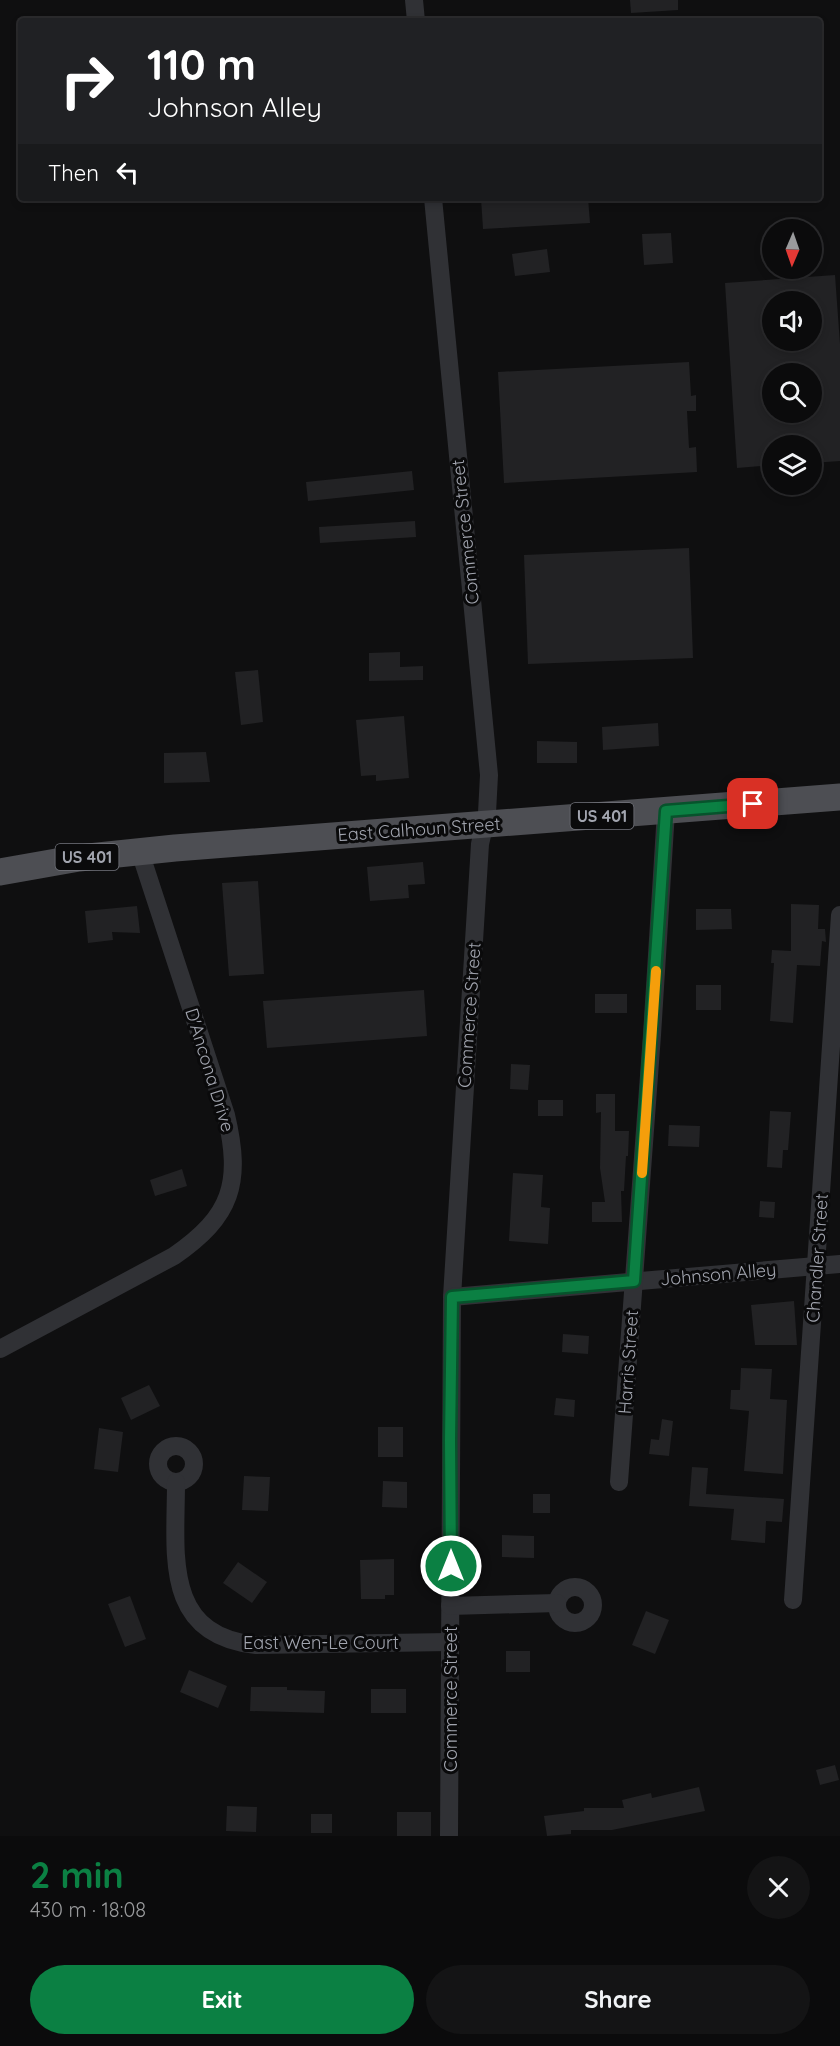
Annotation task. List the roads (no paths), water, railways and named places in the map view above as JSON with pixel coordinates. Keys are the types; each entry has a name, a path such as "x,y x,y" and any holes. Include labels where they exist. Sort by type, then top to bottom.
{"main road":[{"name":"East Calhoun Street","path":"0,872 79,858 140,852 840,797"}],"street":[{"path":"414,0 416,18"},
{"name":"Commerce Street","path":"433,201 489,776 485,824 480,844 452,1297 449,1836"},
{"name":"Harris Street","path":"619,1482 666,811"},
{"name":"D'Ancona Drive","path":"0,1349 174,1256 215,1222 228,1199 234,1163 226,1115 140,852"},
{"name":"Chandler Street","path":"793,1600 840,915"},
{"name":"Johnson Alley","path":"452,1297 840,1264"},
{"name":"East Wen-Le Court","path":"176,1482 176,1537 180,1587 184,1601 191,1612 219,1636 241,1644 256,1645 450,1642"},
{"path":"450,1606 557,1603"}]}
